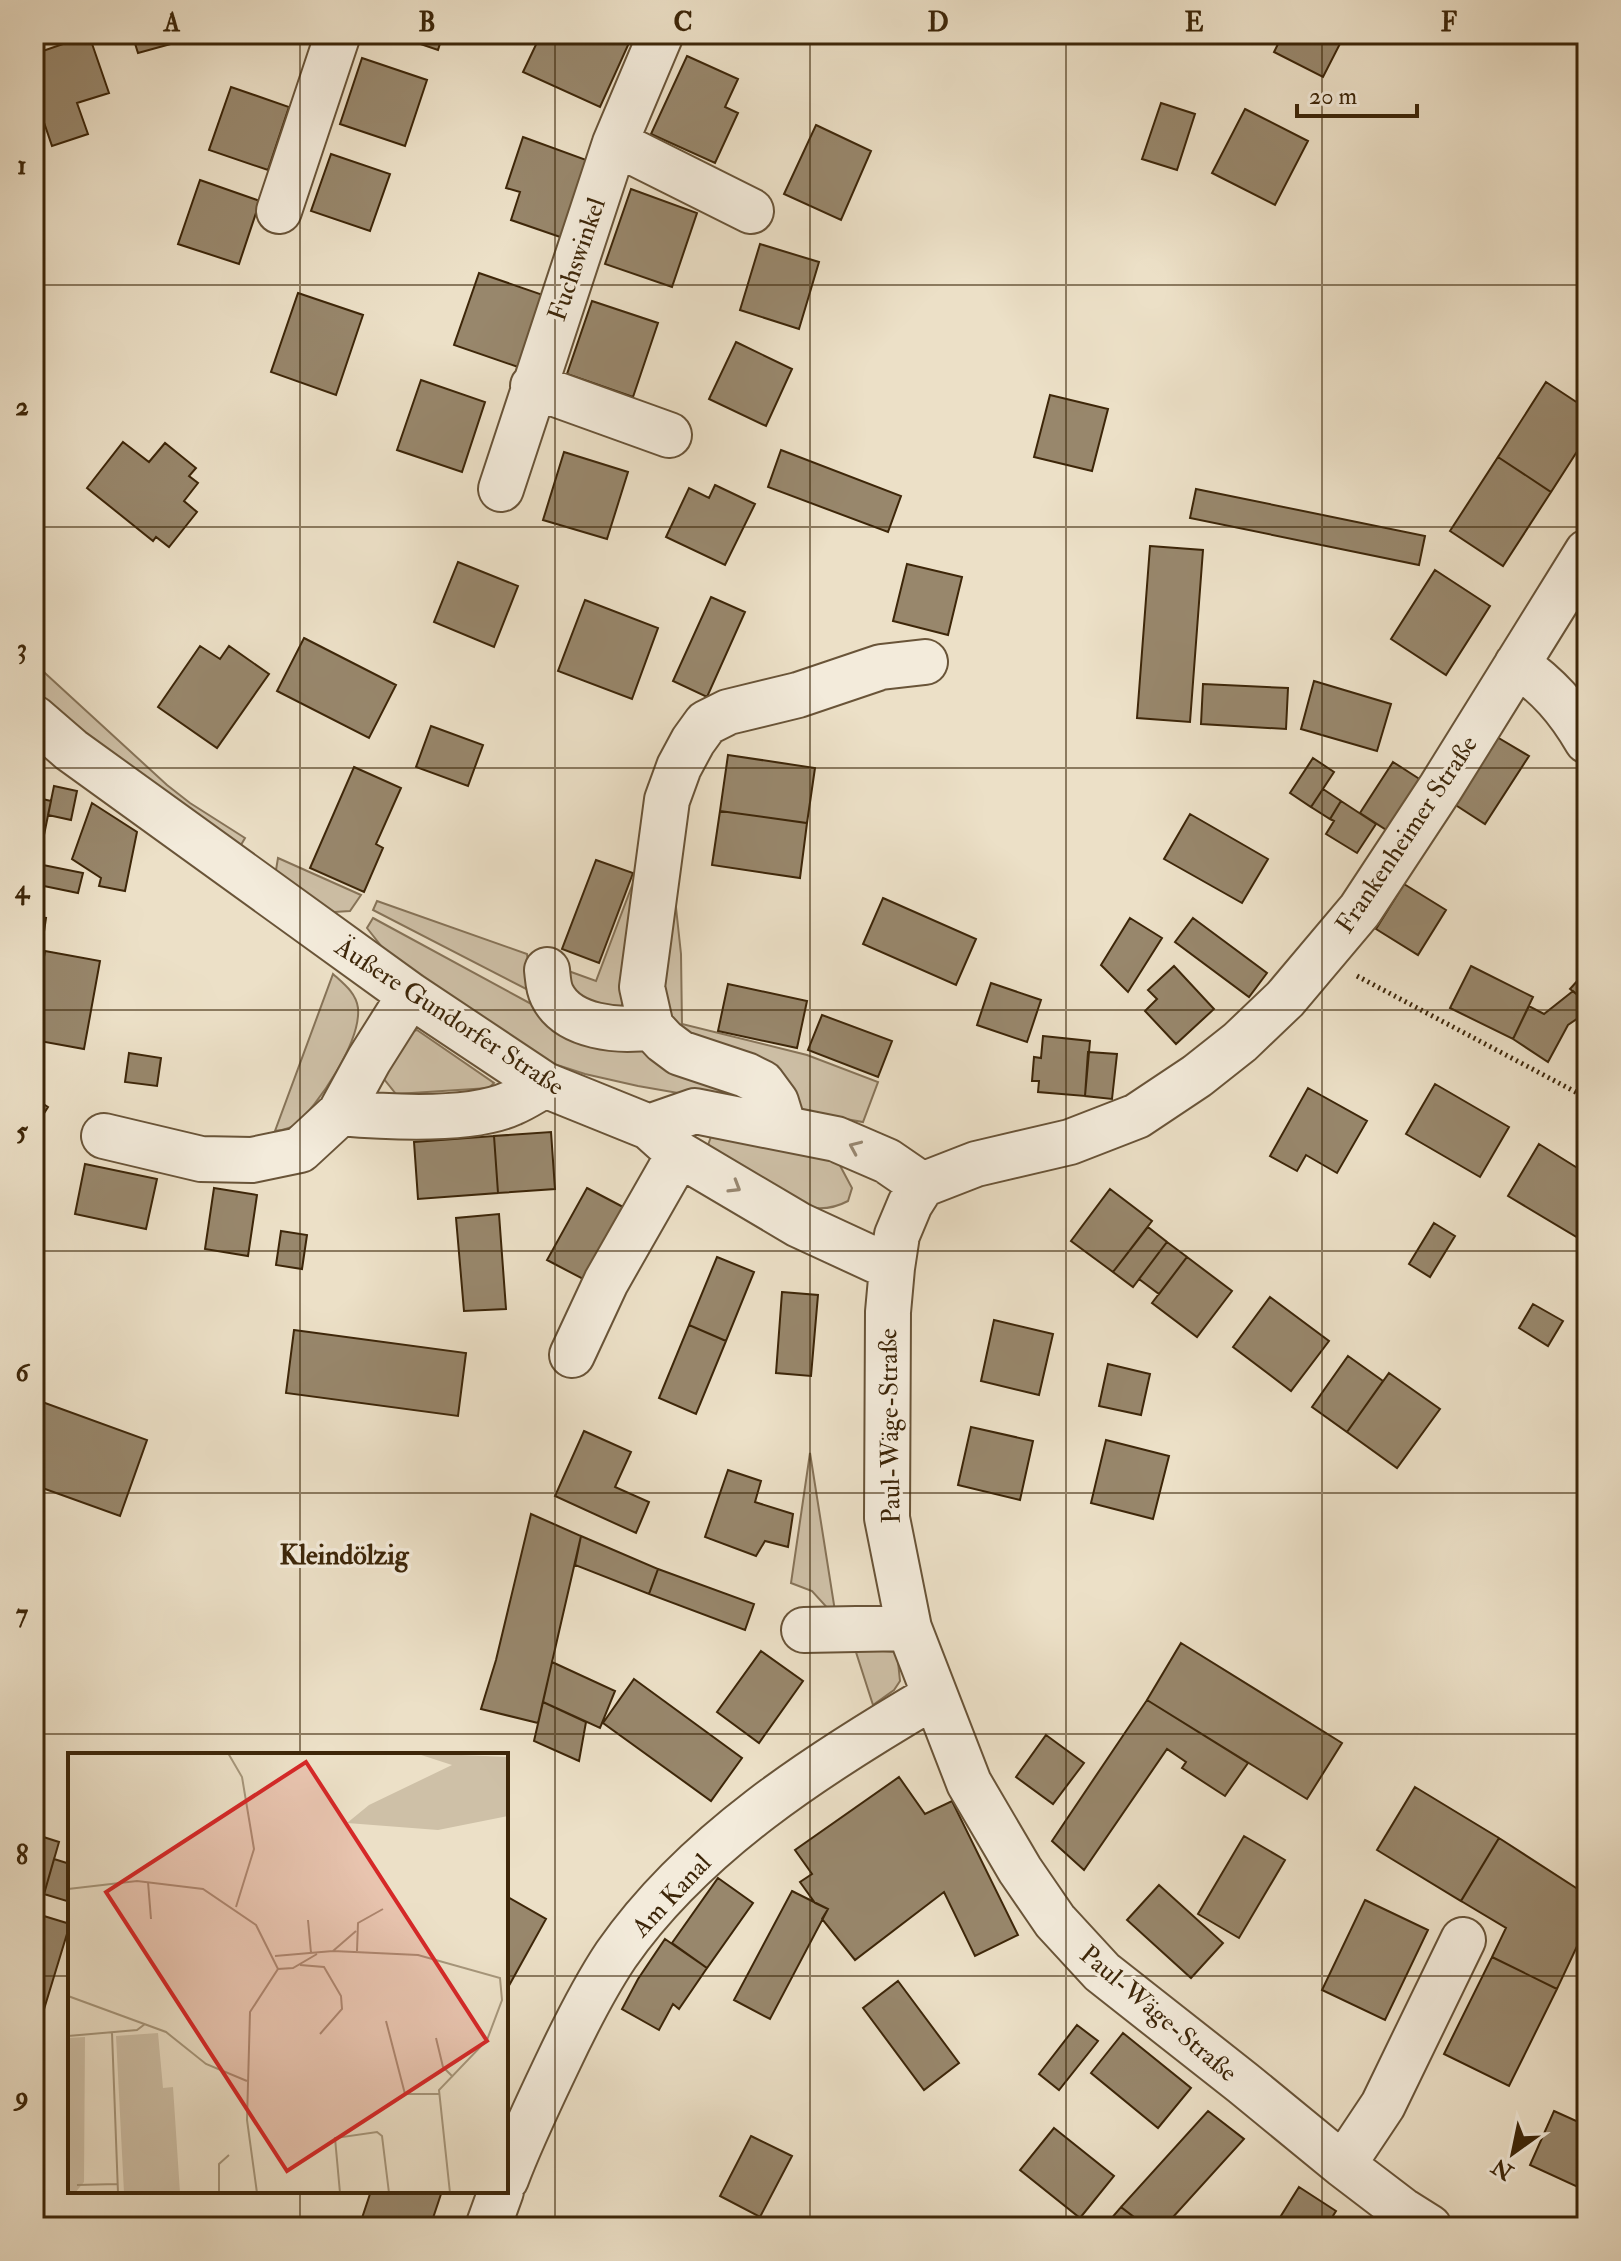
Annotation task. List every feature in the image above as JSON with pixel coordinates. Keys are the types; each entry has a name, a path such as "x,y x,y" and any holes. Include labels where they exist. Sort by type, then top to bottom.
{"street":[{"path":"279,211 338,34"},
{"name":"Fuchswinkel","path":"501,489 615,143 661,34"},
{"path":"615,143 751,211"},
{"path":"533,386 669,435"},
{"name":"Frankenheimer Straße","path":"922,1185 976,1164 1070,1142 1137,1116 1197,1076 1240,1042 1285,999 1360,910 1441,787 1587,552"},
{"path":"784,1128 776,1102 762,1083 680,1053 651,1027 642,987 667,800 679,767 706,723 728,712 798,695 881,667 925,662"},
{"path":"1517,664 1554,693 1572,714 1587,741"},
{"name":"Äußere Gundorfer Straße","path":"34,718 71,750 410,995 545,1085 664,1140 799,1225 892,1268"},
{"path":"547,970 552,997 583,1022 620,1029 651,1027"},
{"path":"104,1136 201,1159 252,1160 300,1150 340,1113 410,995"},
{"path":"340,1113 393,1118 473,1113 510,1104 545,1085"},
{"path":"572,1355 606,1282 664,1140 695,1111 836,1139 887,1161 922,1185"},
{"name":"Paul-Wäge-Straße","path":"922,1185 897,1235 892,1268 888,1312 887,1518 909,1628 969,1783 1020,1870 1055,1921 1102,1972 1343,2165 1429,2227"},
{"path":"804,1630 909,1628"},
{"name":"Am Kanal","path":"508,2174 574,2028 615,1957 651,1912 729,1835 794,1785 874,1731 934,1696"},
{"path":"1343,2165 1383,2105 1463,1940"},
{"path":"488,2227 500,2193"}],"path":[{"path":"1320,957 1587,1098"}],"shaded area":[{"path":"34,663 167,785 245,838 238,850 34,698"},
{"path":"648,786 657,797 627,1009 572,1003 560,968 596,981 636,875"},
{"path":"278,858 361,895 350,911 334,912 275,876"},
{"path":"674,889 681,954 682,1024 807,1055 878,1082 863,1122 801,1111 703,1052 659,1005"},
{"path":"377,901 527,954 532,992 373,910"},
{"path":"373,918 535,1006 610,1038 726,1078 758,1107 638,1086 551,1063 441,993 382,947 367,928"},
{"path":"333,974 349,989 357,1003 353,1038 346,1055 315,1104 293,1126 275,1131"},
{"path":"417,1030 494,1083 489,1088 396,1094 380,1074 399,1035"},
{"path":"712,1134 837,1160 852,1188 848,1201 835,1206 811,1208 788,1200 708,1145"},
{"path":"810,1453 835,1611 831,1612 812,1591 791,1583"},
{"path":"855,1649 897,1652 900,1681 894,1690 873,1705"}],"building":[{"path":"132,34 207,34 138,53"},
{"path":"391,34 443,34 438,50"},
{"path":"541,34 609,34 629,43 600,107 523,72"},
{"path":"1283,34 1345,34 1323,77 1274,52"},
{"path":"89,35 109,93 77,103 88,134 52,146 34,93 34,54"},
{"path":"687,56 738,79 725,107 738,113 715,163 651,134"},
{"path":"362,58 427,80 405,146 340,124"},
{"path":"231,87 289,107 268,170 209,150"},
{"path":"1161,103 1195,114 1177,170 1142,159"},
{"path":"1245,109 1308,141 1275,205 1212,173"},
{"path":"816,125 871,151 841,220 784,194"},
{"path":"523,137 589,161 563,238 511,220 520,192 506,188"},
{"path":"331,154 390,174 370,231 311,211"},
{"path":"200,180 260,201 239,264 178,244"},
{"path":"631,189 697,213 672,287 605,264"},
{"path":"760,244 819,262 799,329 740,310"},
{"path":"479,273 543,295 518,367 454,345"},
{"path":"298,293 363,315 336,395 271,372"},
{"path":"592,301 658,323 633,397 567,374"},
{"path":"736,342 792,369 766,426 709,399"},
{"path":"421,380 485,402 462,472 397,450"},
{"path":"1546,382 1587,409 1587,436 1551,492 1498,457"},
{"path":"1050,395 1108,409 1092,471 1034,457"},
{"path":"123,442 149,462 165,443 196,468 189,476 198,483 184,501 197,512 169,547 156,537 153,541 87,488"},
{"path":"781,450 901,496 888,532 768,487"},
{"path":"564,452 628,472 607,539 543,520"},
{"path":"1498,457 1551,492 1503,566 1450,531"},
{"path":"715,485 755,504 725,565 666,537 689,488 709,498"},
{"path":"1196,489 1425,536 1419,565 1190,518"},
{"path":"1150,546 1203,550 1190,722 1137,718"},
{"path":"458,562 518,586 494,647 434,622"},
{"path":"907,564 962,577 948,635 893,621"},
{"path":"1435,570 1490,606 1446,675 1391,639"},
{"path":"711,597 745,612 707,697 673,681"},
{"path":"585,600 658,628 632,699 558,671"},
{"path":"304,638 396,685 369,738 277,691"},
{"path":"200,646 220,659 229,646 269,674 217,748 158,707"},
{"path":"1314,681 1391,704 1377,751 1301,729"},
{"path":"1203,684 1288,688 1286,729 1201,724"},
{"path":"431,726 483,745 468,786 416,767"},
{"path":"1497,737 1529,756 1485,824 1454,804"},
{"path":"728,755 815,768 807,823 720,811"},
{"path":"1313,758 1334,772 1311,807 1290,793"},
{"path":"1393,762 1421,780 1388,831 1360,813"},
{"path":"354,767 401,788 376,844 383,848 364,892 310,868"},
{"path":"54,786 77,791 71,820 48,815"},
{"path":"1323,789 1341,801 1330,819 1311,807"},
{"path":"34,797 51,801 38,864 34,863"},
{"path":"1341,801 1376,824 1357,853 1326,834 1334,821 1330,819"},
{"path":"92,803 137,832 125,891 99,886 101,878 72,859"},
{"path":"720,811 807,823 800,878 712,865"},
{"path":"1190,814 1268,859 1242,903 1164,859"},
{"path":"596,860 633,873 599,963 562,949"},
{"path":"38,864 83,873 78,893 34,884"},
{"path":"1404,884 1446,910 1418,955 1376,929"},
{"path":"883,898 976,939 956,985 863,944"},
{"path":"34,917 46,918 40,959 34,958"},
{"path":"1130,918 1162,938 1128,992 1101,965"},
{"path":"1193,918 1267,973 1249,997 1175,942"},
{"path":"45,951 100,961 84,1049 34,1040 34,1014"},
{"path":"1174,966 1214,1009 1176,1044 1145,1011 1157,999 1148,990"},
{"path":"1471,966 1533,997 1513,1039 1450,1008"},
{"path":"1587,970 1587,1003 1570,989"},
{"path":"991,983 1041,1000 1027,1042 977,1025"},
{"path":"728,984 807,1001 797,1048 718,1031"},
{"path":"1573,991 1587,1003 1587,1012 1568,1025 1548,1062 1513,1039 1529,1006 1544,1014"},
{"path":"822,1015 892,1041 878,1077 808,1050"},
{"path":"1043,1036 1090,1041 1085,1096 1038,1092 1039,1081 1032,1081 1034,1057 1041,1058"},
{"path":"1088,1052 1117,1054 1112,1099 1085,1096"},
{"path":"129,1053 161,1058 157,1086 125,1082"},
{"path":"1435,1084 1509,1127 1480,1177 1406,1134"},
{"path":"1308,1088 1367,1121 1337,1173 1306,1155 1297,1171 1270,1156"},
{"path":"34,1098 48,1107 34,1129"},
{"path":"551,1132 555,1189 498,1193 494,1136"},
{"path":"494,1136 498,1193 418,1199 414,1142"},
{"path":"1539,1144 1587,1174 1585,1242 1508,1196"},
{"path":"85,1164 157,1179 146,1229 75,1214"},
{"path":"214,1188 257,1195 248,1256 205,1249"},
{"path":"587,1188 625,1208 585,1280 547,1260"},
{"path":"1110,1189 1152,1221 1113,1272 1071,1241"},
{"path":"499,1214 506,1309 464,1311 456,1218"},
{"path":"1434,1223 1455,1236 1430,1277 1409,1264"},
{"path":"1148,1227 1167,1242 1133,1287 1113,1272"},
{"path":"281,1231 307,1235 302,1269 276,1265"},
{"path":"1167,1242 1187,1257 1159,1294 1139,1279"},
{"path":"717,1257 754,1272 726,1341 689,1325"},
{"path":"1187,1257 1232,1291 1197,1337 1152,1303"},
{"path":"782,1292 818,1295 811,1376 776,1373"},
{"path":"1270,1297 1329,1341 1291,1391 1233,1347"},
{"path":"1533,1304 1563,1321 1548,1346 1519,1328"},
{"path":"994,1320 1053,1334 1039,1395 981,1381"},
{"path":"689,1325 726,1341 696,1414 659,1398"},
{"path":"294,1330 466,1353 458,1416 286,1393"},
{"path":"1348,1356 1383,1381 1347,1432 1312,1407"},
{"path":"1108,1364 1150,1374 1141,1415 1099,1406"},
{"path":"1389,1373 1440,1409 1397,1468 1347,1432"},
{"path":"34,1399 147,1440 120,1516 34,1485"},
{"path":"971,1427 1033,1441 1020,1500 958,1485"},
{"path":"584,1431 631,1452 615,1487 649,1502 636,1533 555,1496"},
{"path":"1106,1440 1169,1456 1153,1519 1091,1503"},
{"path":"728,1470 761,1481 755,1502 793,1514 788,1547 765,1541 756,1556 705,1537"},
{"path":"531,1514 581,1536 538,1723 481,1709"},
{"path":"581,1536 658,1569 649,1594 575,1565"},
{"path":"658,1569 754,1604 745,1630 649,1594"},
{"path":"1181,1643 1342,1743 1307,1799 1147,1700"},
{"path":"761,1651 803,1681 759,1743 717,1712"},
{"path":"552,1662 615,1691 600,1728 543,1702"},
{"path":"634,1679 742,1758 711,1801 603,1723"},
{"path":"1147,1700 1248,1763 1225,1796 1182,1768 1186,1762 1167,1749 1084,1870 1052,1841"},
{"path":"543,1702 586,1722 579,1761 534,1741"},
{"path":"1046,1735 1084,1763 1053,1804 1016,1777"},
{"path":"899,1777 925,1814 952,1801 1018,1935 975,1956 944,1892 855,1960 822,1919 828,1909 815,1903 800,1882 812,1874 795,1850"},
{"path":"1415,1787 1499,1838 1461,1901 1377,1850"},
{"path":"34,1834 59,1842 44,1894 34,1891"},
{"path":"1244,1836 1285,1860 1239,1938 1198,1914"},
{"path":"1499,1838 1587,1895 1587,1925 1557,1989 1492,1957 1506,1928 1461,1901"},
{"path":"54,1859 68,1863 68,1901 44,1894"},
{"path":"718,1878 753,1903 707,1968 672,1943"},
{"path":"1159,1885 1223,1943 1191,1978 1127,1920"},
{"path":"792,1891 828,1909 770,2019 734,2000"},
{"path":"508,1897 546,1919 508,1987"},
{"path":"1365,1900 1428,1930 1385,2020 1322,1990"},
{"path":"34,1913 68,1923 68,1931 34,2042"},
{"path":"665,1939 707,1968 679,2009 673,2004 659,2030 622,2009"},
{"path":"1492,1957 1557,1989 1509,2086 1444,2054"},
{"path":"898,1981 959,2063 924,2090 863,2008"},
{"path":"1077,2025 1098,2041 1059,2090 1039,2074"},
{"path":"1123,2033 1191,2088 1158,2128 1091,2073"},
{"path":"1208,2111 1244,2139 1164,2227 1147,2227 1121,2207"},
{"path":"1554,2111 1585,2125 1587,2121 1587,2173 1580,2188 1530,2165"},
{"path":"1054,2128 1114,2176 1080,2218 1020,2170"},
{"path":"751,2136 792,2156 760,2217 720,2196"},
{"path":"1299,2187 1336,2211 1326,2227 1274,2227"},
{"path":"370,2193 441,2193 430,2227 359,2227"},
{"path":"1121,2207 1147,2227 1104,2227"}],"district":[{"name":"Kleindölzig","path":"344,1554"}]}
